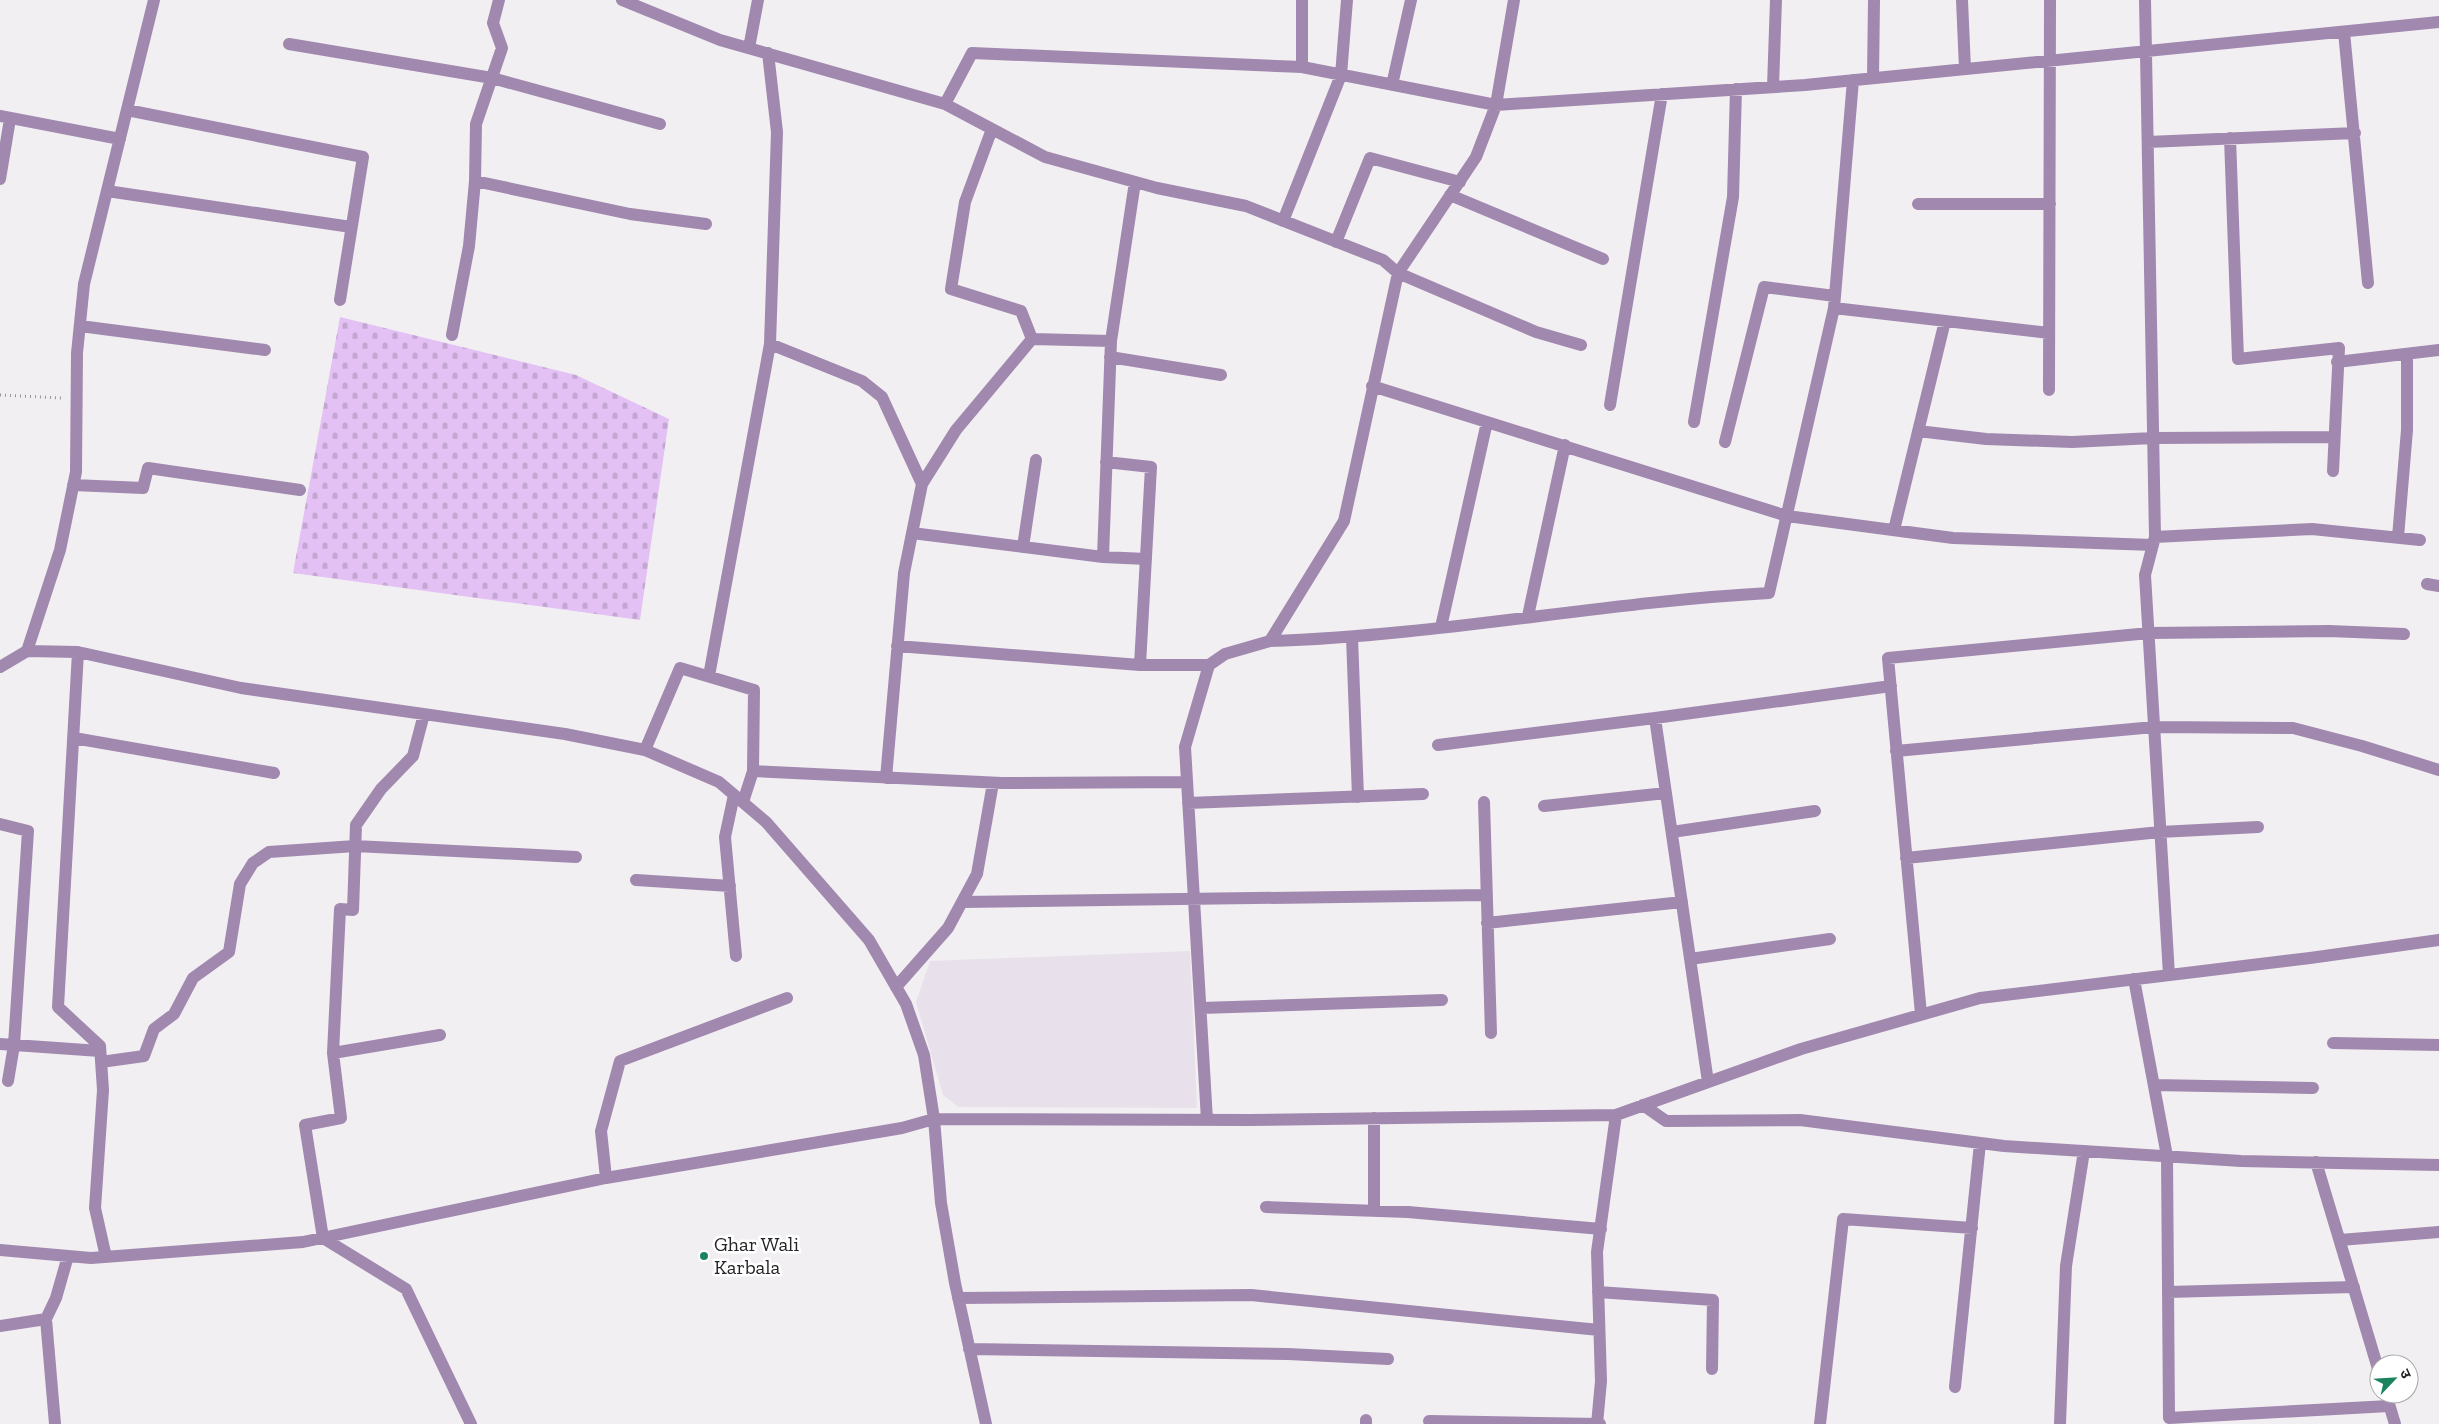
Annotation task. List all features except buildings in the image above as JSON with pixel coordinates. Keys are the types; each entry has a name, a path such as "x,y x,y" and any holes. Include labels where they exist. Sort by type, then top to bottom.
{"street":[{"path":"27,651 60,550 76,472 76,399 84,284 154,0"},
{"path":"452,335 469,246 475,181 476,124 502,48 493,23 500,0"},
{"path":"622,0 720,40 945,104 1045,158 1135,182 1246,206 1383,260 1398,273 1536,332 1581,345"},
{"path":"749,48 758,0"},
{"path":"1302,0 1302,67"},
{"path":"1283,221 1341,75 1347,0"},
{"path":"1392,85 1411,0"},
{"path":"1270,641 1344,521 1398,273 1476,157 1496,105 1514,0"},
{"path":"1773,87 1776,0"},
{"path":"1873,78 1874,0"},
{"path":"1962,0 1965,69"},
{"path":"2049,390 2050,0"},
{"path":"2145,0 2154,541 2145,575 2169,975"},
{"path":"945,104 972,53 1302,67 1496,105 1853,80 2439,22 2439,27"},
{"path":"2344,32 2368,284"},
{"path":"289,44 492,78 660,124"},
{"path":"709,676 770,344 777,132 768,53"},
{"path":"897,646 1140,664 1209,665 1225,654 1270,641 1352,637 1690,598 1769,594 1835,302 1853,80"},
{"path":"1694,422 1733,197 1736,89"},
{"path":"1610,405 1662,94"},
{"path":"127,110 363,156 340,300"},
{"path":"0,179 5,118 120,139"},
{"path":"992,129 965,202 951,288 1021,311 1032,339"},
{"path":"2148,142 2355,133"},
{"path":"2230,138 2238,360 2339,348 2332,471"},
{"path":"1336,242 1370,158 1460,182"},
{"path":"475,181 630,214 706,224"},
{"path":"1103,557 1111,341 1135,182"},
{"path":"107,191 351,227"},
{"path":"1450,196 1604,259"},
{"path":"1918,204 2050,204"},
{"path":"1725,442 1764,286 1835,302 1945,321 2049,333"},
{"path":"1894,530 1945,321"},
{"path":"80,326 265,350"},
{"path":"1032,339 1111,341"},
{"path":"886,778 904,573 922,484 956,430 1032,339"},
{"path":"770,344 862,381 882,398 922,484"},
{"path":"2337,362 2439,350"},
{"path":"2398,537 2406,430 2407,354"},
{"path":"1110,357 1221,375"},
{"path":"1372,386 1787,516 1953,538 2154,541 2312,529 2420,540"},
{"path":"1441,627 1487,422"},
{"path":"1918,431 1986,439 2072,442 2153,438 2334,437"},
{"path":"1528,616 1565,445"},
{"path":"1023,547 1036,460"},
{"path":"1106,462 1151,467 1140,664"},
{"path":"73,485 143,488 148,468 300,490"},
{"path":"912,533 1103,557 1146,559"},
{"path":"1921,1014 1888,658 2148,633 2293,630 2404,634"},
{"path":"1352,637 1358,797"},
{"path":"0,667 27,651 78,652 241,688 565,734 645,750 719,782 766,822 869,940 906,1004 924,1055 934,1119 941,1203 958,1298 986,1424"},
{"path":"78,652 58,1007 100,1046 103,1090 96,1208 106,1257"},
{"path":"1207,1120 1185,747 1209,665"},
{"path":"645,750 680,668 754,690 753,771 738,798 725,837 736,956"},
{"path":"1438,745 1890,686"},
{"path":"322,1238 305,1125 341,1118 333,1053 340,909 353,910 356,824 381,789 413,756 424,714"},
{"path":"1655,718 1708,1082"},
{"path":"1896,751 2154,727 2293,728 2362,746 2439,770"},
{"path":"74,738 274,773"},
{"path":"753,771 993,783 1187,782"},
{"path":"896,988 948,928 977,874 993,783"},
{"path":"1544,806 1666,793"},
{"path":"1188,803 1423,794"},
{"path":"1484,802 1491,1033"},
{"path":"1672,832 1815,811"},
{"path":"0,824 28,831 14,1045 8,1081"},
{"path":"1906,858 2160,832 2258,827"},
{"path":"0,1044 100,1057 144,1056 154,1029 174,1014 193,978 229,952 240,884 253,863 269,852 355,846 576,857"},
{"path":"636,880 730,886"},
{"path":"962,902 1487,895"},
{"path":"1488,923 1682,902"},
{"path":"1690,959 1830,940"},
{"path":"0,1250 68,1256 106,1257 304,1242 606,1178 902,1128 934,1119 1207,1120 1616,1115 1800,1049 1980,998 2439,940"},
{"path":"2134,979 2167,1156 2169,1418 2369,1401"},
{"path":"606,1178 602,1131 620,1061 787,998"},
{"path":"1200,1008 1442,1000"},
{"path":"333,1053 440,1035"},
{"path":"2333,1042 2439,1045"},
{"path":"2154,1085 2313,1088"},
{"path":"1643,1105 1666,1121 1800,1120 1980,1143 2084,1151 2316,1162 2439,1165"},
{"path":"1429,1421 1598,1424 1601,1381 1597,1252 1616,1115"},
{"path":"1374,1118 1374,1211"},
{"path":"1955,1387 1980,1143"},
{"path":"2060,1424 2066,1266 2084,1151"},
{"path":"2316,1162 2374,1354"},
{"path":"1266,1207 1374,1211 1601,1229"},
{"path":"1820,1424 1843,1219 1972,1228"},
{"path":"2340,1240 2439,1232"},
{"path":"322,1238 406,1289 471,1424"},
{"path":"55,1424 46,1320 56,1298 68,1256"},
{"path":"2168,1292 2354,1287"},
{"path":"1598,1292 1713,1300 1712,1369"},
{"path":"958,1298 1252,1295 1599,1330"},
{"path":"0,1326 46,1320"},
{"path":"969,1349 1288,1354 1388,1359"},
{"path":"2388,1404 2395,1424"}],"path":[{"path":"0,396 76,399"}],"shaded area":[{"path":"1190,951 1197,1108 958,1107 943,1095 916,1002 930,961"}],"green space":[{"path":"340,317 576,375 669,419 640,620 293,573"}],"place":[{"name":"Ghar Wali Karbala","path":"704,1256"}]}
